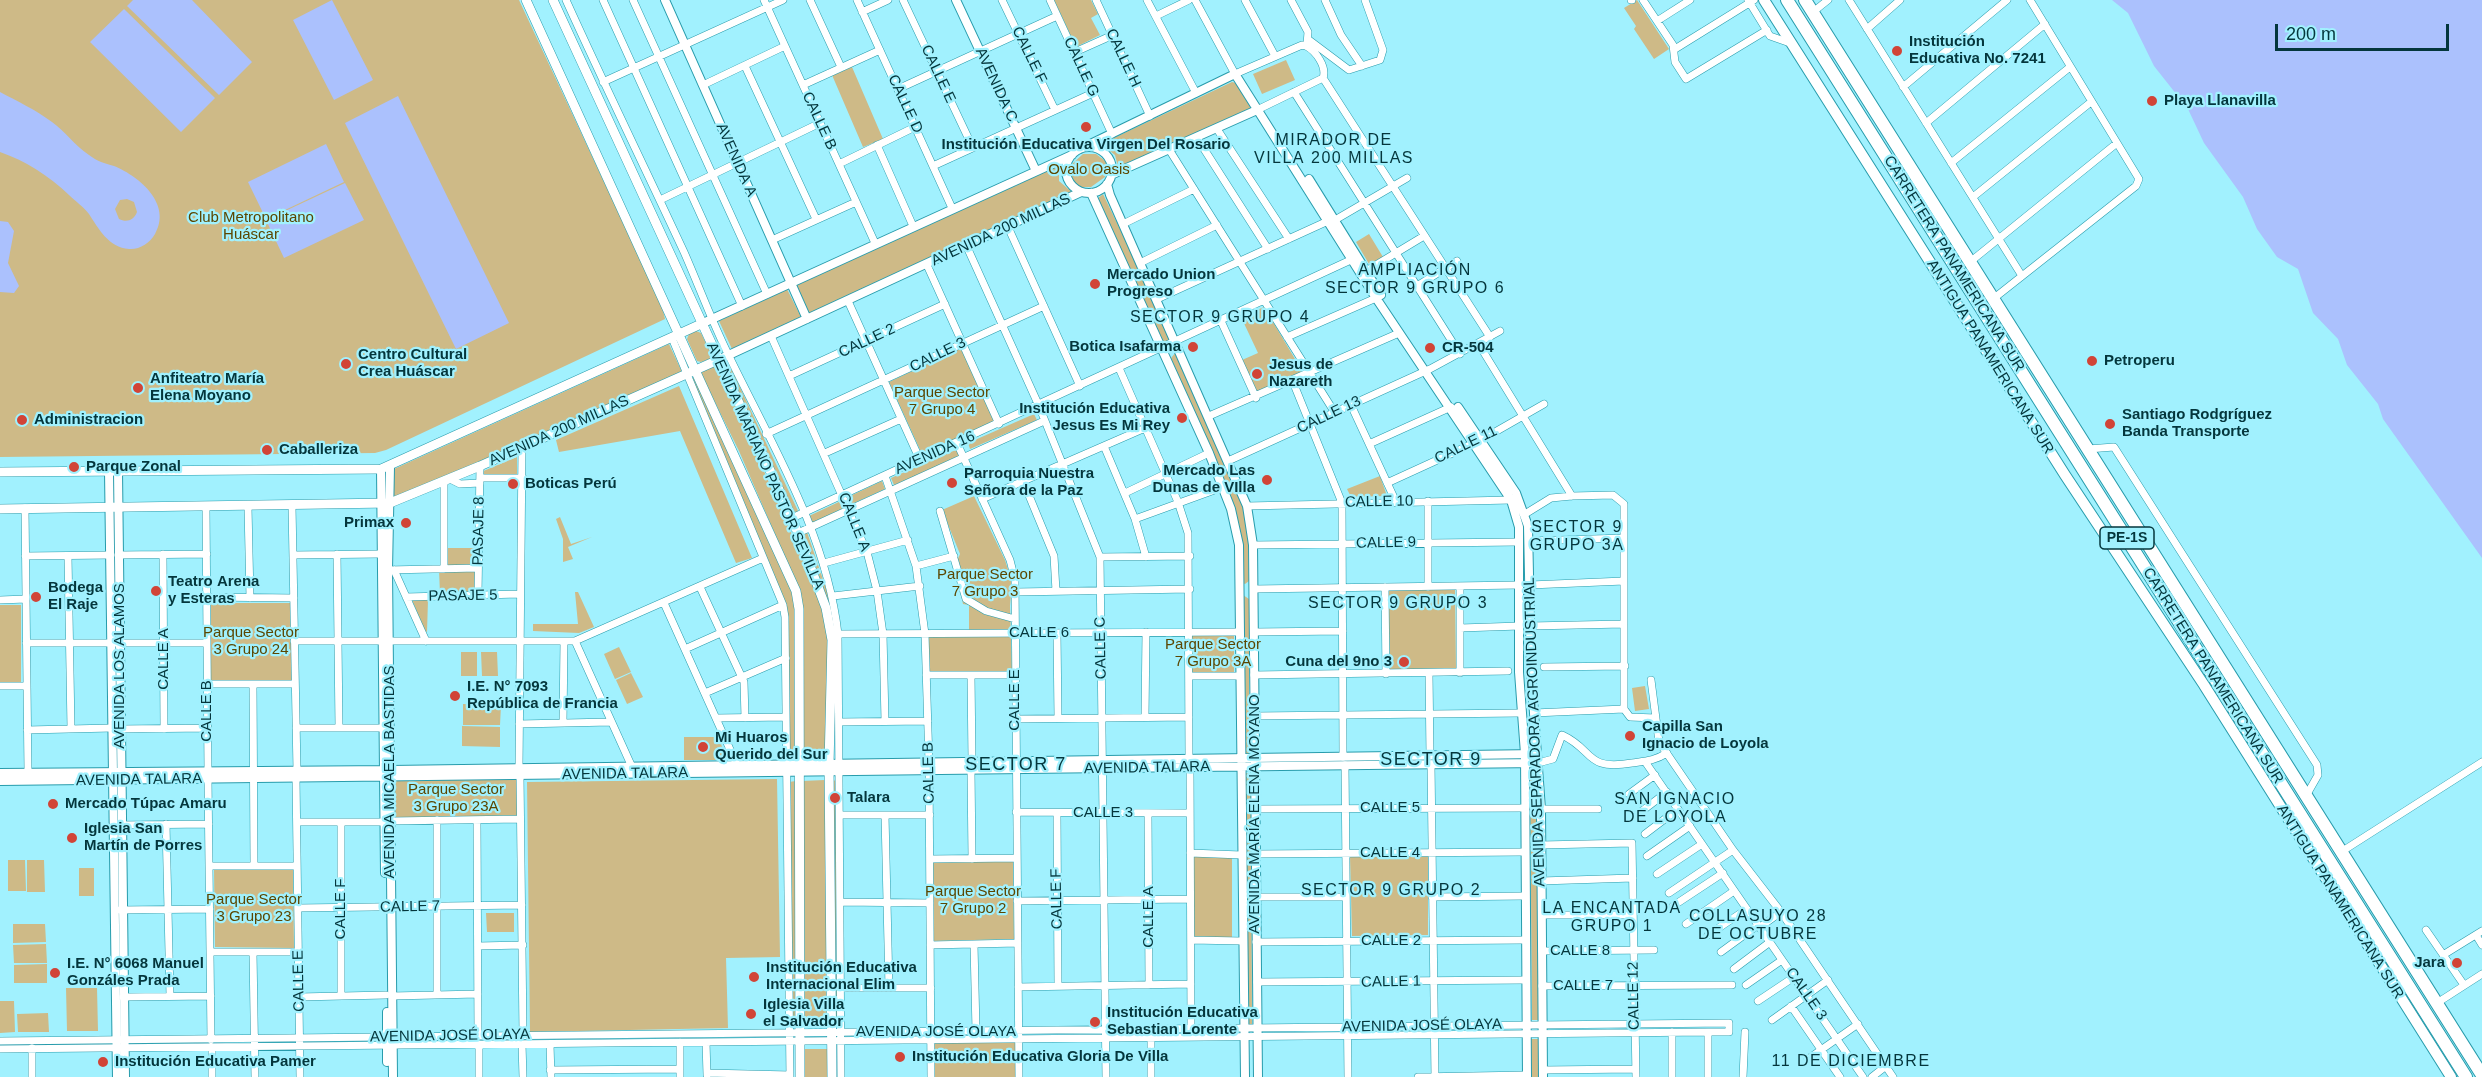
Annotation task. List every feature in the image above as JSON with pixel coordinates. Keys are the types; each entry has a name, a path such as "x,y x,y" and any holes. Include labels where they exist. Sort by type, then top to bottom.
{"highway":[{"name":"CARRETERA PANAMERICANA SUR","path":"1787,0 2466,1077"},
{"name":"CARRETERA PANAMERICANA SUR","path":"1805,0 2482,1075"}],"main road":[{"name":"AVENIDA MARIANO PASTOR SEVILLA","path":"526,0 691,371 796,591 799,609 795,1037 800,1077"},
{"name":"AVENIDA MARIANO PASTOR SEVILLA","path":"553,0 792,518 822,591 830,623 832,663 836,1037 832,1077"},
{"name":"ANTIGUA PANAMERICANA SUR","path":"1764,0 2065,475 2204,685 2451,1077"},
{"path":"0,472 385,468 675,333 701,324"},
{"name":"AVENIDA 200 MILLAS","path":"0,509 385,504 447,481 718,360"}],"street":[{"name":"AVENIDA MARIANO PASTOR SEVILLA","path":"566,0 660,200 728,355 804,513 824,563 833,596 838,634 839,722 834,768 840,815 841,988 836,1037 841,1077"},
{"path":"603,0 742,306"},
{"path":"633,0 767,294"},
{"path":"603,82 685,46 766,4 783,0"},
{"path":"810,0 841,67"},
{"name":"CALLE D","path":"857,0 952,208"},
{"path":"862,12 888,0"},
{"name":"CALLE E","path":"903,0 973,148"},
{"name":"AVENIDA C","path":"956,0 1036,171"},
{"name":"CALLE F","path":"1002,0 1055,110"},
{"name":"CALLE G","path":"1050,0 1112,134"},
{"name":"CALLE H","path":"1096,0 1150,116"},
{"path":"1147,0 1196,93"},
{"path":"1156,16 1189,0"},
{"path":"1195,0 1235,74"},
{"path":"1245,0 1275,56"},
{"path":"1291,0 1308,43 1324,69 1323,78 1490,337"},
{"path":"1325,0 1341,35 1362,66"},
{"path":"1308,43 1349,70 1380,60 1383,54 1365,0"},
{"path":"1643,0 1675,49 1675,62 1686,79 1767,30"},
{"path":"1657,21 1690,0"},
{"path":"1813,12 1828,0"},
{"path":"1849,0 2022,276"},
{"path":"1867,29 1900,0"},
{"path":"1903,87 2007,0"},
{"path":"1993,299 2136,186 2139,179 2030,0"},
{"name":"AVENIDA A","path":"668,1 685,46 807,319"},
{"path":"1675,49 1750,1 1770,36 1791,43"},
{"name":"CALLE B","path":"766,4 875,243"},
{"path":"898,88 1057,16"},
{"path":"1926,123 2045,24"},
{"path":"1075,52 1113,35"},
{"path":"701,324 1071,155 1235,74 1308,43"},
{"path":"703,85 785,46"},
{"path":"803,85 880,50"},
{"path":"745,66 816,219"},
{"path":"1951,163 2070,67"},
{"name":"AVENIDA SEPARADORA AGROINDUSTRIAL","path":"1235,74 1257,110 1274,123 1376,298 1477,442 1511,500 1518,517 1521,713 1525,759 1527,1076"},
{"path":"1111,175 1170,151 1323,78"},
{"path":"1294,92 1460,354"},
{"path":"933,166 1093,93"},
{"path":"1973,197 2091,102"},
{"path":"660,200 820,123"},
{"path":"839,164 915,127"},
{"path":"1217,129 1289,239"},
{"path":"1197,138 1268,249"},
{"path":"1970,262 2116,143"},
{"path":"877,145 914,225"},
{"path":"1071,155 1067,163 1067,178 1081,192 1091,193 1100,190 1107,184 1111,175 1111,165 1103,152 1094,148 1080,149"},
{"path":"1170,151 1335,413"},
{"path":"1157,299 1331,220 1407,178"},
{"name":"AVENIDA MARÍA ELENA MOYANO","path":"1107,184 1122,224 1247,506 1253,545 1254,589 1258,1077"},
{"path":"1122,224 1194,189"},
{"name":"AVENIDA 200 MILLAS","path":"718,360 967,247 1081,192"},
{"name":"AVENIDA MARÍA ELENA MOYANO","path":"1091,193 1209,453 1223,487 1239,545 1245,1077"},
{"path":"772,240 856,202"},
{"path":"1140,263 1216,225"},
{"path":"1008,227 1080,386"},
{"path":"1366,271 1424,236"},
{"name":"CALLE C","path":"967,247 1038,406 1100,557 1106,1077"},
{"name":"AVENIDA SEPARADORA AGROINDUSTRIAL","path":"1354,258 1366,271 1451,406 1516,493 1525,514 1529,541 1530,626 1541,809 1543,1073"},
{"name":"AVENIDA 16","path":"792,518 1119,369 1354,258"},
{"path":"1417,286 1458,261"},
{"path":"927,265 999,424"},
{"path":"1287,337 1376,298"},
{"path":"848,301 920,460"},
{"name":"CALLE 2","path":"789,376 945,304"},
{"name":"CALLE 3","path":"766,434 1044,306"},
{"path":"1221,321 1256,398"},
{"name":"CALLE 13","path":"1228,461 1428,370 1500,330"},
{"path":"1209,416 1256,398 1399,333"},
{"name":"CALLE A","path":"771,336 850,509 867,552 878,591 883,634 885,721"},
{"path":"1478,343 1572,496"},
{"path":"1119,369 1178,502 1188,533 1190,556 1191,1029"},
{"name":"AVENIDA MARIANO PASTOR SEVILLA","path":"691,371 783,605 795,1037 790,1076"},
{"path":"1293,381 1342,503 1348,1077"},
{"name":"CALLE 11","path":"1387,483 1477,442 1544,404"},
{"path":"1351,405 1396,502"},
{"path":"1369,444 1451,406"},
{"path":"825,453 902,419"},
{"name":"AVENIDA 16","path":"798,533 1044,421"},
{"path":"982,499 1145,428"},
{"name":"CALLE E","path":"957,443 1010,560 1016,592 1015,765 1019,1077"},
{"path":"1104,446 1135,519 1146,556"},
{"path":"522,447 519,771 523,1034"},
{"path":"2087,449 2114,447 2311,755 2317,765 2318,775 2306,796"},
{"path":"1125,493 1209,453"},
{"name":"PASAJE 8","path":"477,595 480,466"},
{"name":"AVENIDA MICAELA BASTIDAS","path":"385,468 381,554 386,641 389,996 393,1077"},
{"name":"AVENIDA LOS ALAMOS","path":"114,471 120,1043 125,1077"},
{"name":"CALLE B","path":"885,476 916,566 921,586 925,634 930,815 931,1077"},
{"path":"444,569 447,481 460,484 523,478"},
{"path":"1023,481 1054,556 1056,591"},
{"path":"1135,519 1223,487"},
{"path":"1525,514 1551,498 1613,495 1620,498 1624,504 1624,709 1630,717 1655,718"},
{"name":"CALLE 10","path":"1247,506 1511,500"},
{"path":"1428,501 1428,587"},
{"name":"AVENIDA MICAELA BASTIDAS","path":"385,504 391,570 386,641 384,728 387,774"},
{"name":"CALLE E","path":"292,506 300,1077"},
{"name":"CALLE B","path":"206,507 212,1077"},
{"path":"248,507 250,598"},
{"path":"25,508 28,772"},
{"path":"940,511 960,585 971,604 1015,619"},
{"path":"1529,541 1624,538"},
{"path":"824,563 908,540"},
{"name":"CALLE 9","path":"1253,545 1519,542"},
{"name":"CALLE A","path":"163,554 164,729"},
{"path":"25,556 207,554"},
{"path":"337,554 339,728"},
{"path":"293,555 381,554"},
{"path":"69,556 71,729"},
{"path":"916,566 954,556"},
{"path":"1100,557 1190,556"},
{"path":"294,641 574,641 763,558"},
{"path":"426,641 391,570 478,568"},
{"path":"1530,585 1624,581"},
{"path":"1254,589 1519,585"},
{"path":"833,596 921,586"},
{"path":"1460,586 1460,673"},
{"path":"700,587 744,681 745,718"},
{"path":"1384,587 1386,674"},
{"path":"1016,592 1190,589"},
{"name":"PASAJE 5","path":"406,597 519,594"},
{"path":"207,597 294,598"},
{"path":"0,600 26,599"},
{"path":"664,603 737,765"},
{"path":"685,649 783,605"},
{"path":"1530,626 1624,624"},
{"path":"1460,628 1520,626"},
{"path":"1254,632 1343,631"},
{"path":"1145,717 1146,632"},
{"name":"CALLE 6","path":"838,634 1239,632"},
{"path":"1058,633 1058,718"},
{"path":"563,723 564,641"},
{"path":"574,641 632,767"},
{"path":"26,643 207,643"},
{"path":"705,693 786,658"},
{"path":"1544,667 1625,666"},
{"path":"1254,675 1508,671"},
{"path":"1429,673 1435,1077"},
{"path":"926,675 1015,675"},
{"path":"971,675 972,859"},
{"path":"1190,676 1240,676"},
{"path":"1651,680 1659,742 1733,850 1781,912 1893,1077"},
{"path":"207,684 295,684"},
{"path":"253,684 254,866"},
{"path":"0,686 27,686"},
{"path":"1534,713 1624,709"},
{"path":"1255,716 1521,713"},
{"path":"716,718 786,717"},
{"path":"1015,719 1189,717"},
{"path":"839,722 928,721"},
{"path":"519,724 611,722"},
{"path":"296,728 384,728"},
{"path":"27,730 207,729"},
{"path":"1537,759 1553,759 1562,735 1594,760 1609,766 1646,763 1667,753"},
{"name":"AVENIDA TALARA","path":"0,782 116,776 1537,759"},
{"path":"2341,852 2482,762"},
{"name":"CALLE 3","path":"1646,763 1863,1077"},
{"name":"AVENIDA TALARA","path":"519,771 737,765 787,768"},
{"name":"AVENIDA TALARA","path":"0,772 116,776"},
{"path":"1629,794 1655,775"},
{"name":"AVENIDA LOS ALAMOS","path":"116,776 120,825 118,910 123,997 117,1077"},
{"path":"1638,813 1667,792"},
{"name":"CALLE 5","path":"1256,809 1525,808"},
{"path":"1541,809 1598,809"},
{"path":"1645,834 1678,809"},
{"name":"CALLE 3","path":"1016,813 1190,813"},
{"name":"CALLE F","path":"1057,813 1058,986"},
{"name":"CALLE A","path":"1148,813 1149,985"},
{"path":"840,815 930,815"},
{"path":"885,815 889,988"},
{"path":"297,822 520,819"},
{"path":"437,820 437,995"},
{"path":"477,820 479,1077"},
{"name":"CALLE F","path":"341,822 341,996"},
{"path":"166,824 170,996"},
{"path":"120,825 209,824"},
{"path":"1647,856 1690,826"},
{"name":"CALLE 12","path":"1541,844 1632,843 1636,1077"},
{"path":"1657,874 1702,844"},
{"path":"1669,893 1733,850"},
{"name":"CALLE 4","path":"1256,854 1525,852"},
{"path":"1190,853 1241,855"},
{"path":"930,860 1017,858"},
{"path":"210,866 297,866"},
{"path":"1673,906 1723,873"},
{"path":"1541,880 1633,878"},
{"path":"1686,924 1734,891"},
{"path":"1432,897 1525,896"},
{"path":"1256,897 1346,897"},
{"path":"1017,901 1191,899"},
{"path":"841,902 930,903"},
{"name":"CALLE 7","path":"298,908 522,905"},
{"path":"118,910 210,909"},
{"path":"1708,935 1747,909"},
{"path":"1721,952 1781,912"},
{"path":"1542,915 1633,915"},
{"path":"2426,930 2464,985"},
{"path":"2443,955 2479,933 2482,945"},
{"path":"1191,940 1242,941"},
{"name":"CALLE 2","path":"1256,942 1526,940"},
{"path":"1734,969 1770,942"},
{"path":"930,945 1018,943"},
{"path":"974,944 976,1031"},
{"path":"478,946 523,945"},
{"name":"CALLE 8","path":"1542,951 1654,950"},
{"path":"211,952 298,952"},
{"path":"253,952 255,1077"},
{"path":"1746,985 1782,960"},
{"path":"2437,1003 2482,974"},
{"path":"1758,1001 1794,977"},
{"name":"CALLE 1","path":"1257,982 1526,980"},
{"path":"1772,1020 1828,981"},
{"path":"1018,987 1191,984"},
{"name":"CALLE 7","path":"1542,986 1732,985"},
{"path":"841,988 931,988"},
{"path":"299,997 478,994"},
{"path":"123,997 211,996"},
{"path":"1791,1006 1840,1077"},
{"name":"AVENIDA JOSÉ OLAYA","path":"836,1037 976,1031 1191,1029 1256,1032 1347,1031 1434,1026 1526,1029 1542,1034 1729,1032 1729,1023 1542,1024 1526,1029 1434,1035 1347,1031"},
{"path":"1808,1059 1858,1024"},
{"name":"AVENIDA JOSÉ OLAYA","path":"478,1040 523,1034 585,1034 836,1037 931,1041 1151,1038 1243,1032"},
{"path":"1672,1032 1672,1077"},
{"path":"1708,1032 1708,1077"},
{"path":"1743,1077 1745,1032"},
{"path":"585,1034 585,1043"},
{"name":"AVENIDA JOSÉ OLAYA","path":"0,1041 300,1043 478,1040 550,1044 706,1042 795,1037"},
{"path":"1151,1038 1151,1077"},
{"name":"AVENIDA MICAELA BASTIDAS","path":"387,1077 390,1041"},
{"path":"550,1044 550,1074 680,1073 680,1042"},
{"path":"706,1042 707,1075 790,1076"},
{"name":"AVENIDA JOSÉ OLAYA","path":"0,1049 120,1043"},
{"path":"522,1044 523,1077"},
{"path":"32,1048 32,1077"},
{"path":"1872,1077 1886,1066"},
{"path":"1543,1073 1635,1069"},
{"path":"1418,1077 1527,1076"}],"green space":[{"name":"Club Metropolitano Huáscar","path":"0,0 519,0 662,306 665,319 386,450 375,453 0,457"},
{"path":"1054,0 1091,0 1098,14 1091,18 1100,35 1076,47"},
{"path":"1637,0 1669,49 1654,59 1634,29 1636,26 1624,8"},
{"path":"1286,60 1295,80 1262,94 1253,74"},
{"path":"852,67 883,139 863,147 832,75"},
{"path":"1232,82 1236,83 1251,108 1119,171 1115,155 1101,144"},
{"name":"Ovalo Oasis","path":"1083,154 1096,154 1108,163 1105,177 1091,187 1078,187 1070,179 1072,164"},
{"path":"1059,162 1059,181 1073,193 808,315 794,285"},
{"path":"1103,194 1173,339 1164,343 1097,199"},
{"path":"1369,234 1383,257 1369,264 1356,242"},
{"path":"787,289 801,317 732,349 719,321"},
{"path":"1264,307 1304,374 1257,393 1242,360 1258,353 1241,317"},
{"path":"696,331 701,333 711,354 710,359 701,362 697,361 687,339 689,334"},
{"path":"669,344 682,372 393,500 394,469"},
{"name":"Parque Sector 7 Grupo 4","path":"961,348 995,421 922,454 889,382"},
{"path":"1176,352 1242,502 1248,533 1249,581 1245,584 1243,583 1240,531 1235,507 1171,358"},
{"path":"716,363 818,593 826,624 828,649 825,756 802,756 797,585 739,451 699,370"},
{"path":"729,364 799,513 793,516 724,366"},
{"path":"697,376 792,592 795,611 795,756 789,756 789,651 777,585 692,378"},
{"path":"679,386 752,558 736,563 680,431 559,452 556,440"},
{"path":"1034,414 1037,420 970,449 968,443"},
{"path":"958,449 961,456 894,485 891,478"},
{"path":"517,457 517,475 482,475 481,472"},
{"path":"1380,476 1387,496 1351,497 1347,489"},
{"path":"882,481 885,489 852,504 848,497"},
{"name":"Parque Sector 7 Grupo 3","path":"974,496 1005,560 1012,582 1010,606 1012,673 930,673 928,635 969,635 969,605 963,604 955,565 960,554 942,510"},
{"path":"843,500 846,507 812,523 809,516"},
{"path":"560,517 571,544 592,537 568,547 573,559 563,562 563,539 556,519"},
{"path":"807,532 832,606 829,608 821,581 801,534"},
{"path":"448,548 476,548 476,565 448,565"},
{"path":"439,570 476,570 477,594 440,594"},
{"path":"1455,588 1456,669 1390,670 1388,589"},
{"path":"575,592 578,592 594,627 579,633 533,631 533,624 578,624"},
{"path":"1243,595 1249,599 1249,755 1244,755"},
{"path":"412,600 428,600 427,632 425,631"},
{"name":"Parque Sector 3 Grupo 24","path":"211,603 291,603 292,680 211,680"},
{"path":"0,605 21,605 21,682 0,682"},
{"name":"Parque Sector 7 Grupo 3A","path":"1191,634 1234,634 1234,673 1192,673"},
{"path":"619,647 631,672 615,679 604,654"},
{"path":"461,652 477,652 477,676 461,676"},
{"path":"481,652 497,652 498,676 482,676"},
{"path":"631,673 643,697 627,704 616,680"},
{"path":"1645,686 1649,709 1635,711 1632,688"},
{"path":"463,704 501,705 500,725 463,725"},
{"path":"462,726 500,727 500,747 462,746"},
{"name":"Mi Huaros Querido del Sur","path":"684,737 719,737 724,760 684,760"},
{"path":"1530,770 1536,770 1539,1020 1532,1020"},
{"path":"1244,774 1251,774 1252,1026 1247,1026"},
{"name":"Parque Sector 3 Grupo 23A","path":"517,779 517,816 395,818 394,780"},
{"path":"777,779 780,957 726,958 728,1028 530,1032 527,782"},
{"path":"825,780 828,1024 804,1025 802,781"},
{"path":"837,780 839,1024 834,1024 832,781"},
{"path":"796,781 798,1025 792,1025 789,782"},
{"path":"1194,856 1232,856 1232,938 1194,938"},
{"path":"1350,856 1428,856 1428,935 1352,936"},
{"path":"8,860 25,860 26,891 8,891"},
{"path":"27,860 44,860 45,892 27,892"},
{"name":"Parque Sector 7 Grupo 2","path":"1013,861 1014,939 933,941 932,862"},
{"path":"79,868 94,868 94,896 79,896"},
{"name":"Parque Sector 3 Grupo 23","path":"214,870 293,870 294,948 215,947"},
{"path":"486,913 514,913 514,932 487,932"},
{"path":"13,924 45,924 46,942 13,943"},
{"path":"46,944 47,963 14,963 13,945"},
{"path":"47,964 47,983 14,983 14,965"},
{"path":"66,988 97,988 98,1031 67,1031"},
{"path":"0,1001 14,1001 15,1032 0,1033"},
{"path":"48,1013 49,1032 18,1032 17,1014"},
{"path":"1531,1039 1538,1039 1538,1077 1531,1077"},
{"path":"1016,1042 1016,1077 935,1077 934,1043"},
{"path":"804,1049 828,1049 828,1077 804,1077"}],"water":[{"path":"133,0 192,0 252,62 219,95 127,6"},
{"path":"332,0 373,80 334,100 293,20"},
{"path":"2112,0 2482,0 2482,558 2383,419 2378,404 2347,365 2338,339 2313,313 2298,269 2277,257 2257,229 2243,197 2204,143 2188,109 2154,66 2128,13"},
{"path":"124,9 215,98 181,132 90,42"},
{"path":"0,92 46,118 92,157 124,171 143,185 151,193 160,213 155,234 147,243 137,248 122,248 116,245 105,236 85,209 53,182 37,170 0,152","holes":["127,199 134,202 137,212 134,217 127,221 119,219 115,209 120,200"]},
{"path":"398,96 509,323 456,349 345,123"},
{"path":"326,144 344,182 266,219 248,182"},
{"path":"345,183 364,220 284,258 266,220"},
{"path":"0,221 8,222 14,231 8,263 19,286 14,293 0,292"}],"place":[{"name":"Institución Educativa No. 7241","path":"1897,51"},
{"name":"Playa Llanavilla","path":"2152,101"},
{"name":"Institución Educativa Virgen Del Rosario","path":"1086,127"},
{"name":"Mercado Union Progreso","path":"1095,284"},
{"name":"Botica Isafarma","path":"1193,347"},
{"name":"CR-504","path":"1430,348"},
{"name":"Petroperu","path":"2092,361"},
{"name":"Centro Cultural Crea Huáscar","path":"346,364"},
{"name":"Jesus de Nazareth","path":"1257,374"},
{"name":"Anfiteatro María Elena Moyano","path":"138,388"},
{"name":"Institución Educativa Jesus Es Mi Rey","path":"1182,418"},
{"name":"Administracion","path":"22,420"},
{"name":"Santiago Rodgríguez Banda Transporte","path":"2110,424"},
{"name":"Caballeriza","path":"267,450"},
{"name":"Parque Zonal","path":"74,467"},
{"name":"Mercado Las Dunas de VIlla","path":"1267,480"},
{"name":"Parroquia Nuestra Señora de la Paz","path":"952,483"},
{"name":"Boticas Perú","path":"513,484"},
{"name":"Primax","path":"406,523"},
{"name":"Teatro Arena y Esteras","path":"156,591"},
{"name":"Bodega El Raje","path":"36,597"},
{"name":"Cuna del 9no 3","path":"1404,662"},
{"name":"I.E. N° 7093 República de Francia","path":"455,696"},
{"name":"Capilla San Ignacio de Loyola","path":"1630,736"},
{"name":"Mi Huaros Querido del Sur","path":"703,747"},
{"name":"Talara","path":"835,798"},
{"name":"Mercado Túpac Amaru","path":"53,804"},
{"name":"Iglesia San Martín de Porres","path":"72,838"},
{"name":"Jara","path":"2457,963"},
{"name":"I.E. N° 6068 Manuel Gonzáles Prada","path":"55,973"},
{"name":"Institución Educativa Internacional Elim","path":"754,977"},
{"name":"Iglesia Villa el Salvador","path":"751,1014"},
{"name":"Institución Educativa Sebastian Lorente","path":"1095,1022"},
{"name":"Institución Educativa Gloria De Villa","path":"900,1057"},
{"name":"Institución Educativa Pamer","path":"103,1062"}],"district":[{"name":"MIRADOR DE VILLA 200 MILLAS","path":"1334,150"},
{"name":"AMPLIACIÓN SECTOR 9 GRUPO 6","path":"1415,280"},
{"name":"SECTOR 9 GRUPO 4","path":"1220,318"},
{"name":"SECTOR 9 GRUPO 3A","path":"1577,537"},
{"name":"SECTOR 9 GRUPO 3","path":"1398,604"},
{"name":"SECTOR 9","path":"1431,760"},
{"name":"SECTOR 7","path":"1016,765"},
{"name":"SAN IGNACIO DE LOYOLA","path":"1675,809"},
{"name":"SECTOR 9 GRUPO 2","path":"1391,891"},
{"name":"LA ENCANTADA GRUPO 1","path":"1612,918"},
{"name":"COLLASUYO 28 DE OCTUBRE","path":"1758,926"},
{"name":"11 DE DICIEMBRE","path":"1851,1062"}]}
